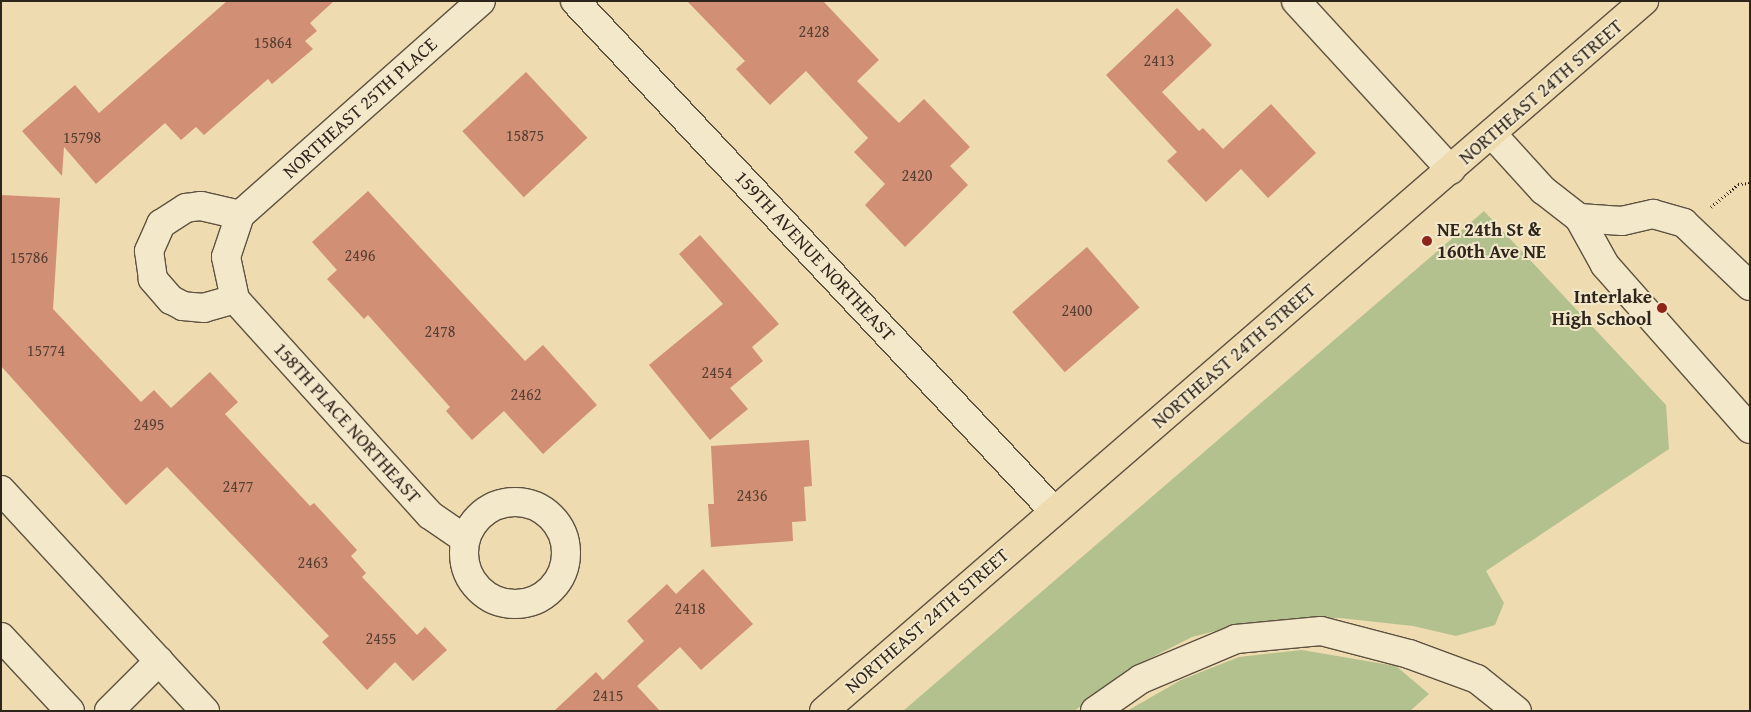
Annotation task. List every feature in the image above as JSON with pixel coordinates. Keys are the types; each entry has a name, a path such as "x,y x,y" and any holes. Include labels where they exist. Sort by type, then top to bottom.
{"main road":[{"name":"NORTHEAST 24TH STREET","path":"824,711 1644,1"}],"street":[{"name":"NORTHEAST 25TH PLACE","path":"226,257 240,215 481,1"},
{"name":"159TH AVENUE NORTHEAST","path":"575,1 1054,511"},
{"path":"1296,1 1451,170"},
{"path":"1492,134 1543,190 1579,218 1606,265 1750,429"},
{"path":"235,299 204,308 183,306 171,300 153,278 149,251 161,224 186,208 201,206 240,215"},
{"path":"1579,218 1622,221 1653,214 1688,227 1750,286"},
{"name":"158TH PLACE NORTHEAST","path":"226,257 235,299 430,515 466,539"},
{"path":"1,490 205,711"},
{"path":"1095,711 1142,679 1236,639 1322,631 1409,654 1476,679 1517,711"},
{"path":"2,637 70,711"},
{"path":"108,711 159,662"}],"path":[{"path":"1688,227 1738,184 1750,183"}],"green space":[{"path":"1484,211 1666,405 1669,449 1486,571 1504,603 1495,625 1456,636 1413,626 1340,618 1246,623 1192,637 1137,665 1074,711 903,711"},
{"path":"1302,650 1396,666 1429,694 1410,711 1127,711 1181,680 1239,657"}],"building":[{"path":"227,1 334,1 310,23 317,31 305,41 313,49 272,84 268,79 204,135 196,127 181,140 165,123 96,184 64,147 62,176 22,131 75,85 99,113"},
{"path":"687,1 823,1 879,60 857,81 899,123 924,99 970,147 950,166 968,185 905,247 865,205 885,184 854,152 868,138 806,71 770,105 736,69 745,61"},
{"path":"1177,8 1212,45 1162,92 1199,131 1203,128 1223,149 1271,104 1316,153 1268,198 1241,169 1206,202 1167,161 1177,152 1106,75"},
{"path":"526,72 587,138 524,197 462,131"},
{"path":"368,191 525,361 543,345 597,405 543,454 504,411 472,440 446,411 450,407 368,315 364,319 327,279 337,270 312,242"},
{"path":"1,195 60,198 53,309 141,402 154,390 171,408 210,372 238,402 225,414 310,506 314,503 357,550 351,556 366,573 362,577 417,635 425,627 447,650 413,681 395,662 367,690 322,642 329,636 167,467 126,505 1,366"},
{"path":"700,235 779,324 752,347 763,361 730,388 748,409 710,440 649,365 723,304 679,254"},
{"path":"1087,247 1139,307 1065,372 1012,312"},
{"path":"809,440 812,486 804,487 806,521 792,522 793,541 711,547 708,504 714,504 711,446"},
{"path":"703,569 753,624 701,670 680,647 637,686 660,711 554,711 596,672 603,680 644,641 627,621 667,584 676,594"}],"place":[{"name":"NE 24th St & 160th Ave NE","path":"1427,241"},
{"name":"Interlake High School","path":"1662,308"}]}
